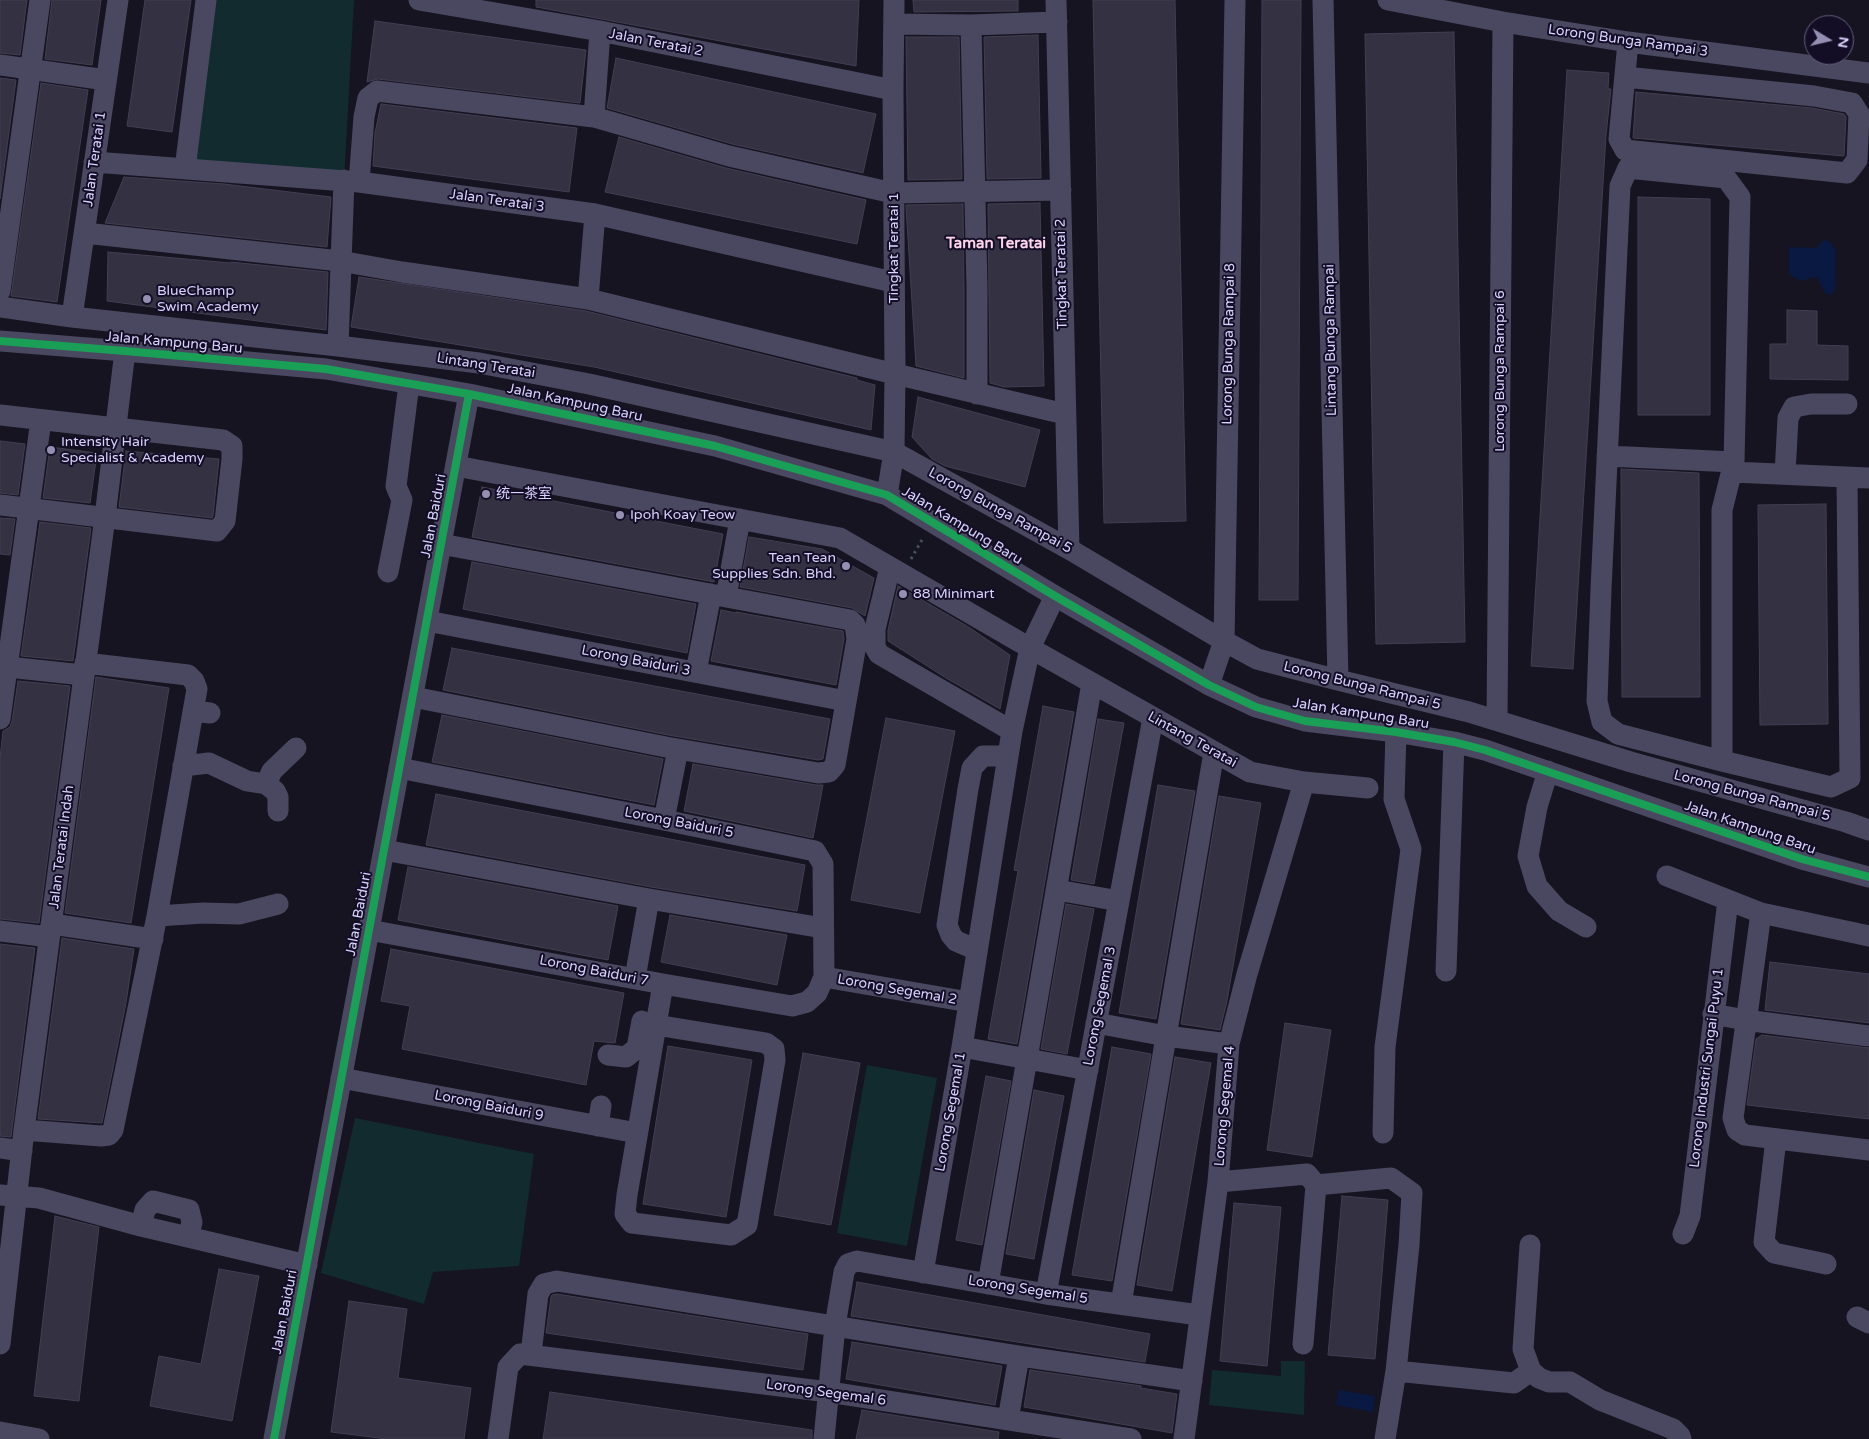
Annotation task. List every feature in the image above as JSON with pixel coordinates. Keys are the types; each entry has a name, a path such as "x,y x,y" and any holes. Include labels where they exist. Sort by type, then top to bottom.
{"street":[{"path":"0,291 40,0"},
{"name":"Jalan Teratai 1","path":"72,318 118,0"},
{"path":"185,169 206,0"},
{"name":"Jalan Teratai 2","path":"419,0 600,31 893,90"},
{"name":"Tingkat Teratai 1","path":"886,495 894,452 894,0"},
{"name":"Tingkat Teratai 2","path":"1056,0 1069,548"},
{"name":"Lorong Bunga Rampai 8","path":"1209,685 1224,642 1235,0"},
{"name":"Lintang Bunga Rampai","path":"1324,0 1338,680"},
{"name":"Lorong Bunga Rampai 3","path":"1388,0 1503,22 1628,42 1869,73"},
{"path":"894,24 971,25 1057,22"},
{"name":"Lorong Bunga Rampai 6","path":"1497,720 1503,22"},
{"path":"971,25 977,394"},
{"path":"594,117 600,31"},
{"path":"1625,77 1814,96 1852,103 1859,114 1857,160 1847,173 1625,150 1620,139 1625,77 1628,42"},
{"path":"0,65 106,80"},
{"path":"338,346 340,261 351,181 368,98 377,91 594,117 729,156 893,192 1060,190"},
{"name":"Jalan Teratai 3","path":"94,162 351,181 595,214 893,282"},
{"path":"1722,761 1722,510 1733,467 1740,197 1726,178 1628,168 1620,186 1607,456 1597,701 1602,722 1618,734 1722,761 1831,787 1850,778 1846,478"},
{"path":"588,299 595,214"},
{"path":"85,233 340,261 588,299 1065,414"},
{"name":"Lintang Teratai","path":"0,308 72,318 479,363 589,384 894,452"},
{"name":"Jalan Kampung Baru","path":"0,342 125,351 326,370 469,394 715,446 886,495 1209,685 1256,707 1305,721 1396,732 1454,742 1485,750 1802,859 1869,877"},
{"name":"Jalan Teratai Indah","path":"0,1344 9,1196 22,1151 125,351"},
{"path":"388,572 402,500 396,486 409,384"},
{"name":"Jalan Baiduri","path":"274,1439 469,394"},
{"path":"1785,474 1788,418 1794,407 1811,404 1847,404"},
{"path":"0,416 223,440 232,446 226,521 217,531 0,505"},
{"path":"0,719 41,420"},
{"name":"Lorong Bunga Rampai 5","path":"894,452 1069,548 1224,642 1257,659 1497,720 1631,762 1869,830"},
{"path":"1607,456 1733,467 1785,474 1869,478"},
{"name":"Lintang Teratai","path":"456,466 840,538 1250,772 1304,782 1368,788"},
{"path":"696,672 740,519"},
{"path":"413,697 678,749 818,773 829,772 835,765 857,639 855,625 850,620 441,544"},
{"path":"896,570 875,629 874,648 879,654 1012,731"},
{"name":"Lorong Segemal 1","path":"923,1273 962,1047 1012,731 1030,648 1055,596"},
{"name":"Lorong Baiduri 3","path":"427,621 846,701"},
{"path":"8,667 188,675 194,681 202,712 188,737 153,939 113,1130 109,1135 101,1136 24,1130"},
{"path":"988,1284 1092,683"},
{"name":"Lorong Segemal 3","path":"1046,1294 1153,718"},
{"path":"1383,1133 1386,1047 1411,849 1394,799 1396,732"},
{"path":"188,737 196,741 209,763"},
{"path":"1446,971 1454,742"},
{"path":"266,784 272,771 296,748"},
{"path":"664,820 678,749"},
{"path":"1121,1304 1214,752"},
{"path":"977,950 956,941 951,935 947,924 968,789 972,768 983,756 1008,756"},
{"path":"183,766 209,763 247,781 266,784 275,791 278,797 278,810"},
{"name":"Lorong Baiduri 5","path":"399,768 816,851 823,864 823,928 820,985"},
{"path":"1548,771 1537,807 1528,856 1537,886 1559,911 1586,927"},
{"name":"Lorong Segemal 4","path":"1184,1439 1218,1182 1230,1044 1247,974 1304,782"},
{"path":"384,850 649,899 823,928"},
{"path":"1668,876 1761,913 1869,936"},
{"path":"1057,890 1119,901"},
{"path":"649,899 649,981 656,1024 625,1214 632,1223 731,1235 747,1225 775,1060 774,1049 766,1043 656,1024"},
{"name":"Lorong Industri Sungai Puyu 1","path":"1683,1234 1690,1216 1728,900"},
{"path":"157,916 203,913 239,914 278,904"},
{"path":"1761,913 1733,1118 1737,1130 1746,1136 1869,1150"},
{"name":"Lorong Baiduri 7","path":"369,930 792,1006 807,1002 820,985"},
{"path":"0,931 51,931 153,939"},
{"path":"608,1055 626,1057 637,1048 649,981"},
{"name":"Lorong Segemal 2","path":"820,985 969,1002"},
{"path":"1713,1014 1869,1036"},
{"path":"1096,1023 1166,1036 1230,1044"},
{"path":"962,1047 1088,1070"},
{"name":"Lorong Baiduri 9","path":"341,1078 599,1116 637,1133"},
{"path":"1776,1139 1764,1242 1774,1253 1826,1264"},
{"path":"0,1148 22,1151"},
{"path":"1218,1182 1308,1174 1316,1185 1303,1344"},
{"path":"1316,1185 1391,1178 1412,1192 1409,1245 1396,1370 1385,1439"},
{"path":"9,1196 40,1198 141,1226 145,1210 153,1201 189,1210 192,1222 188,1237 307,1265"},
{"path":"1530,1245 1523,1349 1531,1371 1539,1378 1549,1382 1570,1382 1600,1400 1673,1428 1681,1439"},
{"name":"Lorong Segemal 5","path":"835,1326 844,1272 848,1264 857,1261 1046,1294 1199,1315"},
{"path":"498,1439 508,1367 525,1354 538,1294 544,1284 557,1281 1019,1356 1192,1381"},
{"path":"824,1439 835,1326"},
{"name":"Lorong Segemal 6","path":"525,1354 829,1392 1131,1439"},
{"path":"1008,1420 1019,1356"},
{"path":"1396,1370 1514,1383 1531,1371"},
{"path":"0,1432 39,1439"}],"path":[{"path":"896,570 932,523"}],"green space":[{"path":"206,0 354,0 344,180 185,164"},
{"path":"867,1065 937,1078 907,1246 837,1233"},
{"path":"355,1118 534,1154 519,1266 433,1272 424,1304 321,1273"},
{"path":"1281,1361 1305,1361 1304,1415 1209,1405 1212,1370 1281,1376"}],"water":[{"path":"1824,240 1830,242 1836,250 1835,290 1831,295 1825,293 1817,278 1813,277 1804,281 1793,277 1789,273 1789,247 1816,248"},
{"path":"1339,1390 1375,1396 1373,1412 1336,1405"}],"building":[{"path":"0,0 27,0 20,55 0,53"},
{"path":"52,0 101,0 92,65 45,59"},
{"path":"145,0 191,0 172,132 127,126"},
{"path":"536,0 859,0 856,66 536,7"},
{"path":"913,0 1018,0 1018,11 914,12"},
{"path":"1093,0 1175,0 1186,521 1104,523"},
{"path":"1262,0 1301,0 1298,600 1259,600"},
{"path":"375,21 586,50 580,103 378,79 367,82"},
{"path":"1454,32 1465,642 1376,644 1365,34"},
{"path":"1038,35 1041,178 987,179 984,37"},
{"path":"906,37 959,37 962,179 908,180"},
{"path":"616,58 876,114 863,173 732,144 607,108"},
{"path":"1567,70 1609,73 1608,89 1611,89 1606,135 1573,669 1531,666"},
{"path":"0,78 16,80 0,199"},
{"path":"41,83 88,90 57,302 11,296"},
{"path":"1636,92 1812,108 1844,114 1846,117 1844,156 1633,138"},
{"path":"381,104 577,128 569,192 373,166 375,133"},
{"path":"619,137 726,168 866,200 857,244 605,192"},
{"path":"124,177 224,184 331,197 327,247 105,223"},
{"path":"1638,197 1710,199 1710,415 1638,415"},
{"path":"1040,203 1044,386 1004,387 990,383 988,204"},
{"path":"963,204 964,378 916,366 906,207 906,205"},
{"path":"108,252 328,272 326,330 107,301"},
{"path":"359,277 586,311 857,378 857,380 875,385 871,430 594,367 351,327"},
{"path":"1787,310 1817,311 1817,345 1848,346 1848,380 1770,379 1770,344 1787,344"},
{"path":"918,397 1040,430 1025,487 945,466 932,459 912,437"},
{"path":"0,441 25,444 18,495 0,493"},
{"path":"50,447 97,453 90,503 43,498"},
{"path":"126,451 219,459 212,518 119,507"},
{"path":"1621,469 1699,473 1700,697 1622,697"},
{"path":"482,487 723,534 714,582 472,537"},
{"path":"1826,504 1828,724 1760,725 1758,505"},
{"path":"0,518 15,519 10,555 0,554"},
{"path":"40,522 91,528 73,661 21,656"},
{"path":"749,537 822,549 874,578 865,616 852,608 740,587"},
{"path":"472,562 696,604 687,653 463,609"},
{"path":"898,586 967,626 1010,655 1000,709 946,678 888,641 888,630"},
{"path":"721,610 843,631 844,639 836,685 711,661"},
{"path":"452,648 830,719 823,759 818,760 668,735 443,690"},
{"path":"96,677 169,688 131,923 65,913"},
{"path":"18,681 70,686 39,923 0,919 0,758 3,731 10,727 12,721"},
{"path":"1043,706 1074,712 1017,1044 988,1039 1018,871 1014,870"},
{"path":"442,715 663,759 654,805 432,762"},
{"path":"886,718 955,731 920,913 851,900"},
{"path":"1098,719 1124,723 1094,884 1071,880"},
{"path":"693,764 823,785 813,838 684,811"},
{"path":"1158,785 1195,791 1156,1019 1119,1013"},
{"path":"436,794 805,865 797,911 651,887 426,845"},
{"path":"1219,796 1261,803 1227,1001 1220,1030 1181,1024"},
{"path":"408,867 618,906 608,960 398,920"},
{"path":"1066,904 1094,909 1067,1054 1041,1049"},
{"path":"670,915 787,935 777,985 661,962"},
{"path":"62,938 134,949 126,1003 102,1123 38,1119"},
{"path":"0,944 35,948 11,1137 0,1136"},
{"path":"391,949 624,993 615,1043 594,1041 586,1085 402,1049 410,1006 381,1001"},
{"path":"1770,962 1869,974 1869,1023 1765,1010"},
{"path":"1285,1023 1331,1030 1312,1157 1267,1150"},
{"path":"1762,1035 1869,1048 1869,1119 1747,1105 1756,1039"},
{"path":"668,1046 752,1060 726,1217 643,1204"},
{"path":"1112,1047 1151,1054 1112,1281 1072,1275"},
{"path":"803,1053 860,1063 831,1225 774,1215"},
{"path":"1175,1057 1211,1063 1172,1291 1137,1285"},
{"path":"986,1076 1011,1081 982,1245 956,1240"},
{"path":"1034,1090 1064,1096 1034,1259 1006,1254"},
{"path":"1342,1196 1388,1200 1375,1359 1328,1355"},
{"path":"1234,1203 1281,1207 1267,1366 1220,1361"},
{"path":"55,1216 99,1227 79,1401 34,1396"},
{"path":"219,1269 259,1276 232,1421 150,1406 159,1356 201,1364"},
{"path":"857,1282 1150,1334 1145,1362 851,1316"},
{"path":"557,1294 808,1334 803,1370 546,1333 551,1297"},
{"path":"349,1301 407,1309 398,1378 471,1388 464,1439 387,1439 331,1432"},
{"path":"852,1342 1002,1366 995,1405 846,1379"},
{"path":"1030,1370 1141,1386 1141,1388 1177,1394 1172,1433 1024,1407"},
{"path":"550,1392 812,1430 812,1439 543,1439"},
{"path":"862,1410 999,1432 998,1439 856,1439"}],"cycle path":[{"path":"0,341 326,369 469,394 715,446 887,495 1055,596 1209,685 1256,707 1305,721 1396,732 1454,742 1485,750 1802,859 1869,877"},
{"path":"274,1439 469,394"}],"place":[{"name":"BlueChamp Swim Academy","path":"147,299"},
{"name":"Intensity Hair Specialist & Academy","path":"51,450"},
{"name":"统一茶室","path":"486,494"},
{"name":"Ipoh Koay Teow","path":"620,515"},
{"name":"Tean Tean Supplies Sdn. Bhd.","path":"846,566"},
{"name":"88 Minimart","path":"903,594"}],"district":[{"name":"Taman Teratai","path":"996,244"}]}
